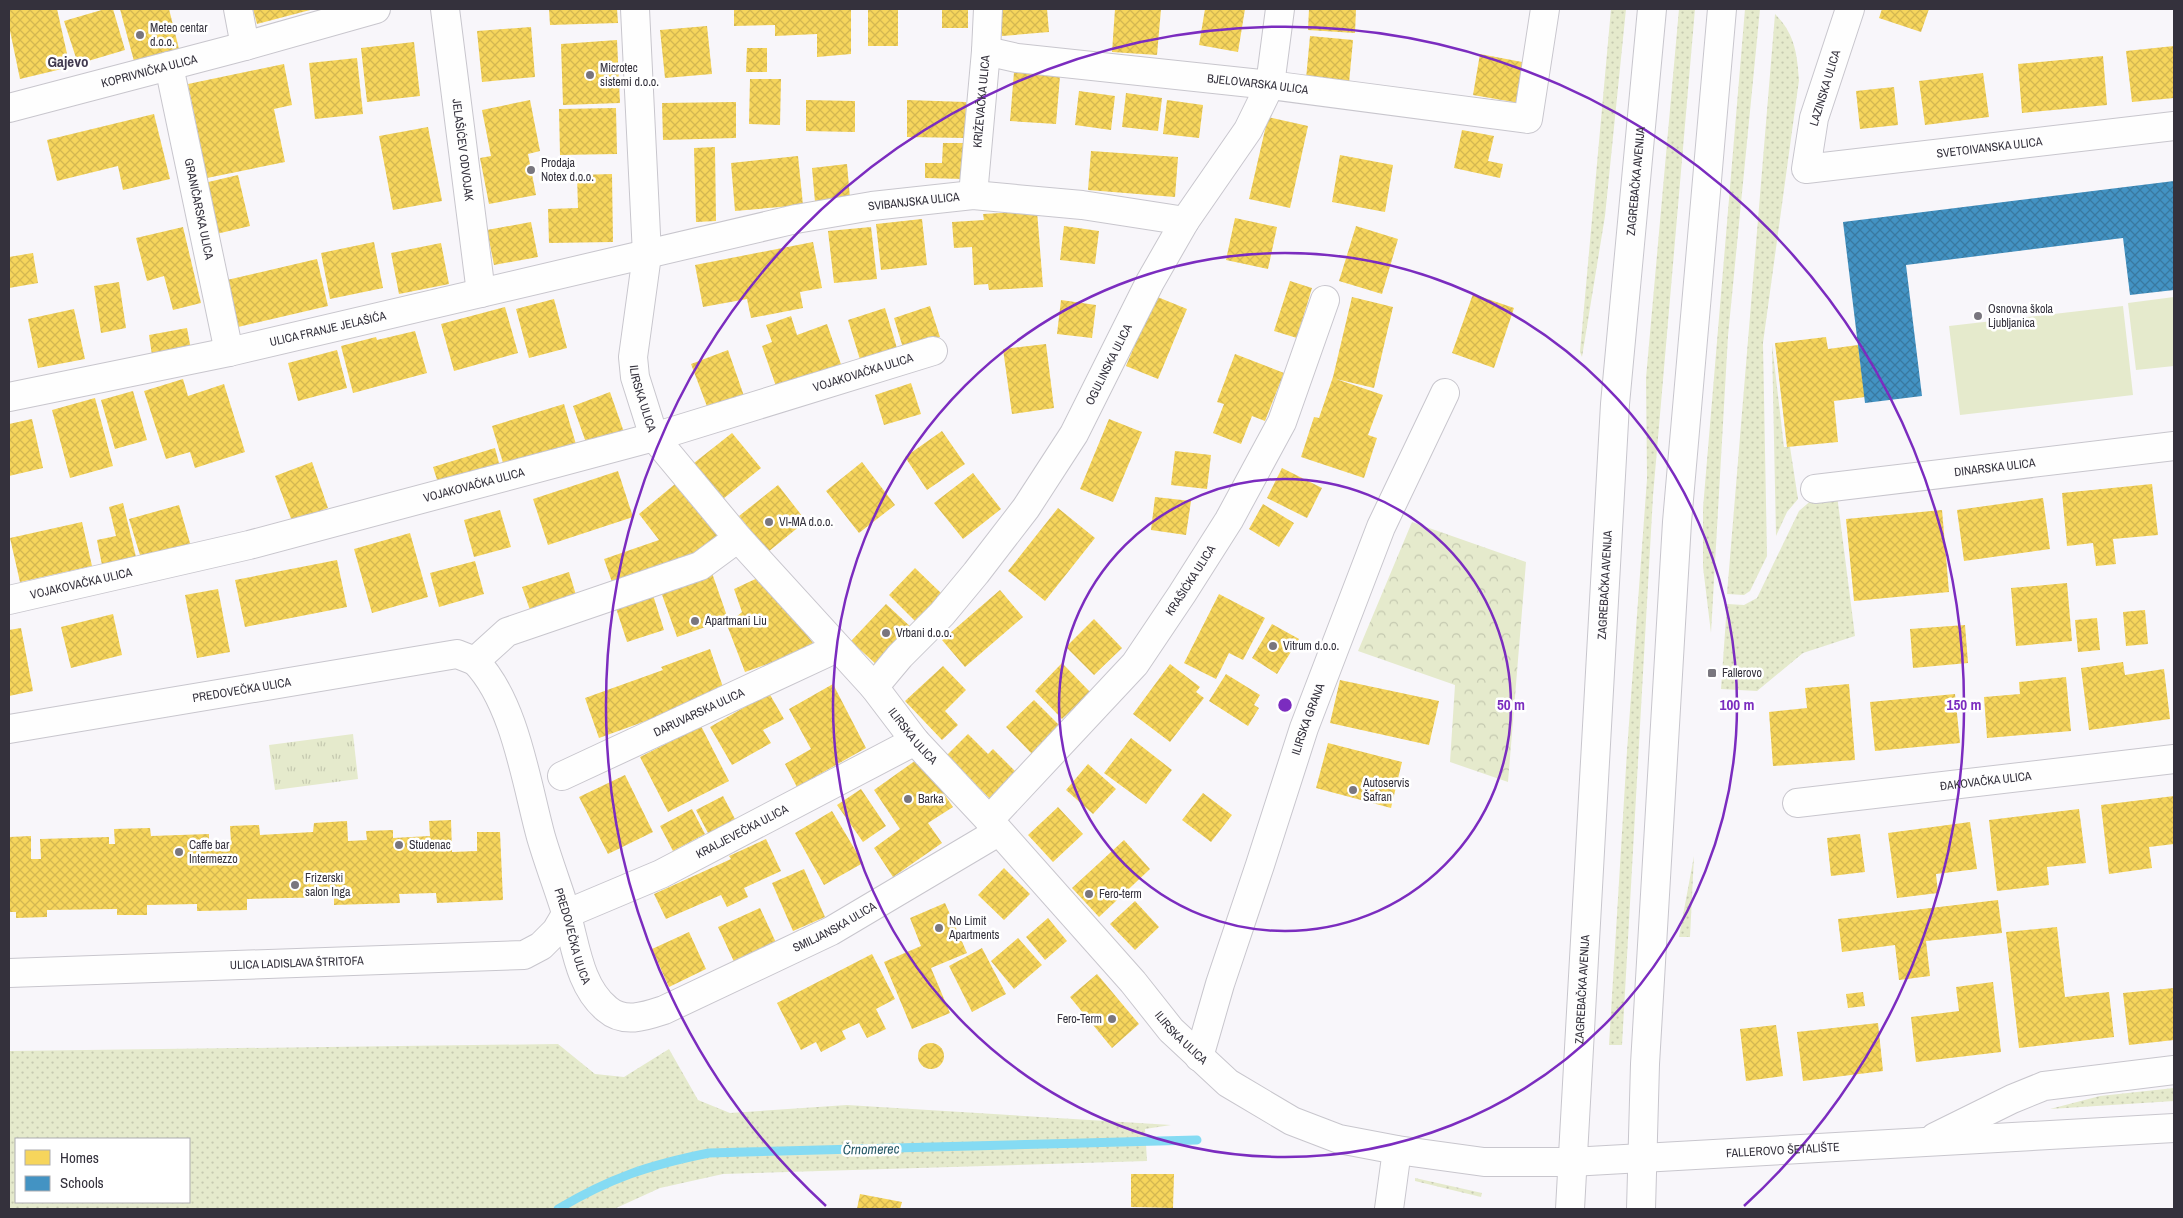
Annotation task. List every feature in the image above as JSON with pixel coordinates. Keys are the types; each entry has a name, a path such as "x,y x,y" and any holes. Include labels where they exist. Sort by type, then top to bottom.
{"street":[{"path":"238,9 246,46"},
{"name":"KOPRIVNIČKA ULICA","path":"9,108 246,46 376,9"},
{"name":"JELAŠIĆEV ODVOJAK","path":"444,9 481,293"},
{"name":"ILIRSKA ULICA","path":"635,9 647,255 633,357 639,394 654,437 738,538 874,687 915,741 994,826 1133,982 1171,1030 1228,1083 1292,1121 1339,1139 1397,1150 1484,1162 1571,1162"},
{"name":"KRIŽEVAČKA ULICA","path":"973,196 988,9"},
{"name":"OGULINSKA ULICA","path":"874,687 900,656 942,614 1026,508 1074,434 1150,282 1185,221 1248,130 1270,85 1280,9"},
{"name":"BJELOVARSKA ULICA","path":"986,51 1018,58 1270,85 1528,120 1545,9"},
{"name":"ZAGREBAČKA AVENIJA","path":"1570,1209 1571,1162 1615,404 1652,9"},
{"path":"1641,1209 1645,1064 1677,522 1722,9"},
{"name":"LAZINSKA ULICA","path":"1806,169 1814,118 1850,9"},
{"name":"GRANIČARSKA ULICA","path":"168,66 229,352"},
{"name":"SVETOIVANSKA ULICA","path":"1806,169 2174,126"},
{"name":"SVIBANJSKA ULICA","path":"647,255 796,219 872,206 973,196 1082,205 1185,221"},
{"name":"ULICA FRANJE JELAŠIĆA","path":"9,397 229,352 647,255"},
{"name":"KRAŠIĆKA ULICA","path":"994,826 1135,664 1229,520 1282,422 1325,300"},
{"name":"VOJAKOVAČKA ULICA","path":"9,600 249,545 654,437 933,351"},
{"name":"ILIRSKA GRANA","path":"1198,1057 1304,728 1381,527 1446,393"},
{"name":"DINARSKA ULICA","path":"1815,489 2174,446"},
{"path":"475,661 508,632 700,566 738,538"},
{"name":"DARUVARSKA ULICA","path":"562,776 837,648"},
{"name":"PREDOVEČKA ULICA","path":"9,729 457,654 475,661 488,674 504,704 551,873 566,914 581,970 594,994 608,1010 622,1017 640,1018 664,1010"},
{"name":"KRALJEVEČKA ULICA","path":"566,914 661,874 915,741"},
{"name":"ĐAKOVAČKA ULICA","path":"1798,803 2174,759"},
{"name":"SMILJANSKA ULICA","path":"664,1010 831,931 994,826"},
{"name":"ULICA LADISLAVA ŠTRITOFA","path":"9,973 524,955 541,946 556,932 566,914"},
{"name":"FALLEROVO ŠETALIŠTE","path":"1923,1143 2012,1099 2044,1086 2174,1070"},
{"name":"FALLEROVO ŠETALIŠTE","path":"1642,1158 2174,1128"},
{"path":"1388,1209 1397,1150"},
{"path":"1571,1162 1642,1158"}],"green space":[{"path":"1611,9 1626,9 1605,216 1582,357 1580,352"},
{"path":"1679,9 1695,9 1653,496 1622,1045 1609,1045 1627,751 1647,479 1646,378"},
{"path":"1745,9 1760,9 1728,336 1711,633 1703,567 1703,508"},
{"path":"1775,14 1782,21 1794,44 1799,80 1763,343 1767,556 1750,591 1744,595 1727,594"},
{"path":"2174,297 2174,366 2136,370 2128,303"},
{"path":"2123,306 2133,395 1960,415 1949,326"},
{"path":"1772,344 1784,447 1790,447 1798,499 1787,512 1776,536"},
{"path":"1837,495 1855,636 1803,653 1757,691 1721,689 1727,604 1744,605 1757,598 1799,511 1814,498"},
{"path":"1412,522 1526,562 1508,782 1450,762 1455,685 1358,651"},
{"path":"353,734 358,779 275,790 269,745"},
{"path":"1694,856 1690,937 1679,937"},
{"path":"558,1044 595,1074 624,1077 669,1049 698,1100 730,1113 847,1105 1171,1125 1145,1129 1147,1161 723,1174 660,1188 614,1209 9,1209 9,1051"},
{"path":"2174,1088 2174,1101 2050,1109 2100,1096"},
{"path":"1415,1178 1482,1193 1481,1197 1415,1181"}],"building: Homes":[{"path":"9,9 57,9 70,67 20,79 9,26"},
{"path":"105,9 113,9 125,50 78,64 64,21"},
{"path":"120,9 169,9 180,53 135,65"},
{"path":"253,9 314,9 257,24"},
{"path":"549,9 617,9 618,23 550,25"},
{"path":"734,9 851,9 851,54 817,57 817,34 775,36 775,25 734,26"},
{"path":"868,9 898,9 898,46 868,46"},
{"path":"942,9 968,9 968,28 942,28"},
{"path":"1000,9 1047,9 1049,32 1002,36"},
{"path":"1115,9 1161,9 1157,55 1112,52"},
{"path":"1205,9 1245,9 1238,52 1199,45"},
{"path":"1309,9 1356,9 1355,33 1308,30"},
{"path":"1882,9 1929,9 1921,32 1879,18"},
{"path":"707,26 712,74 665,78 660,30"},
{"path":"531,27 535,77 482,82 477,31"},
{"path":"1310,36 1353,40 1349,83 1306,79"},
{"path":"617,40 620,103 563,105 561,44"},
{"path":"414,42 420,96 367,102 361,48"},
{"path":"2174,46 2174,98 2132,102 2126,51"},
{"path":"747,48 767,48 767,72 746,72"},
{"path":"1480,54 1527,63 1519,103 1473,95"},
{"path":"2103,56 2107,105 2022,113 2018,64"},
{"path":"357,58 363,114 315,119 309,63"},
{"path":"284,64 292,105 274,109 285,162 207,178 188,84"},
{"path":"1014,72 1060,76 1056,124 1010,121"},
{"path":"1983,73 1989,117 1925,125 1919,81"},
{"path":"750,79 781,79 780,125 749,124"},
{"path":"1894,87 1898,125 1860,129 1856,91"},
{"path":"1079,91 1115,96 1111,130 1075,125"},
{"path":"1126,93 1162,98 1158,131 1122,127"},
{"path":"530,100 540,151 528,154 536,195 489,204 480,158 491,156 482,110"},
{"path":"806,100 855,101 855,132 806,131"},
{"path":"907,100 966,102 965,138 907,137"},
{"path":"1167,100 1203,105 1199,138 1163,134"},
{"path":"736,102 736,138 663,140 662,103"},
{"path":"616,108 617,154 560,155 559,109"},
{"path":"154,114 170,179 123,190 118,166 57,181 47,140"},
{"path":"1268,117 1308,126 1290,208 1249,199"},
{"path":"428,127 442,201 393,210 379,136"},
{"path":"1462,130 1494,136 1488,161 1503,164 1500,178 1454,168"},
{"path":"943,143 965,143 964,179 925,178 925,163 942,163"},
{"path":"715,147 716,221 696,222 694,148"},
{"path":"1091,151 1178,157 1175,197 1088,190"},
{"path":"1340,155 1393,165 1385,212 1332,202"},
{"path":"798,156 803,205 735,211 731,163"},
{"path":"847,164 850,198 815,202 812,168"},
{"path":"612,174 613,242 549,243 548,209 578,208 577,175"},
{"path":"238,175 250,226 212,235 200,184"},
{"path":"1037,211 1043,287 989,290 988,284 974,285 972,247 954,248 952,222 984,220 983,214"},
{"path":"1235,218 1277,227 1268,269 1226,260"},
{"path":"922,219 927,265 881,270 876,224"},
{"path":"531,222 538,257 494,265 487,230"},
{"path":"1064,226 1099,231 1095,264 1060,260"},
{"path":"1356,226 1398,239 1382,294 1339,281"},
{"path":"183,227 201,303 173,310 164,276 147,281 136,238"},
{"path":"871,227 877,279 834,283 828,231"},
{"path":"374,242 383,288 330,299 321,253"},
{"path":"813,242 822,288 800,292 803,308 751,318 747,299 703,307 695,265"},
{"path":"441,243 449,284 399,294 391,253"},
{"path":"33,253 38,283 9,288 9,257"},
{"path":"317,259 328,306 238,327 227,280"},
{"path":"1290,281 1312,288 1297,338 1274,331"},
{"path":"119,282 126,328 101,333 94,286"},
{"path":"1473,294 1514,308 1494,368 1452,353"},
{"path":"1155,296 1187,309 1158,379 1126,366"},
{"path":"1352,297 1393,307 1374,388 1336,379 1383,395 1368,435 1377,438 1364,478 1301,457 1314,417 1319,418 1333,377"},
{"path":"554,299 567,348 529,358 516,309"},
{"path":"1061,300 1096,305 1092,338 1057,334"},
{"path":"930,306 940,337 903,348 894,318"},
{"path":"505,307 518,353 454,371 441,324"},
{"path":"885,308 899,355 862,366 848,320"},
{"path":"74,309 85,359 38,368 28,319"},
{"path":"791,316 797,335 827,324 843,370 778,392 762,346 772,342 766,325"},
{"path":"187,328 192,355 153,362 149,335"},
{"path":"415,331 427,373 353,393 341,346 376,337 377,340"},
{"path":"1826,337 1828,349 1858,345 1865,397 1834,401 1838,442 1787,447 1775,343"},
{"path":"1046,344 1054,408 1012,414 1003,349"},
{"path":"337,350 347,388 298,401 288,363"},
{"path":"728,350 744,396 708,409 691,364"},
{"path":"1235,354 1284,373 1265,421 1252,416 1241,444 1213,433 1224,404 1217,402"},
{"path":"183,379 188,396 224,384 245,452 195,468 190,452 166,459 144,391"},
{"path":"911,383 921,414 884,425 875,395"},
{"path":"133,391 147,440 115,449 101,400"},
{"path":"610,392 626,438 589,451 573,406"},
{"path":"95,398 113,466 70,478 52,410"},
{"path":"564,404 578,451 506,473 492,426"},
{"path":"32,419 43,468 9,476 9,424"},
{"path":"1109,419 1142,432 1113,502 1080,489"},
{"path":"942,431 965,464 927,490 905,457"},
{"path":"732,433 761,468 723,499 694,463"},
{"path":"495,448 500,467 439,486 433,467"},
{"path":"1175,451 1211,455 1207,489 1171,485"},
{"path":"312,462 328,508 292,521 275,476"},
{"path":"862,462 895,505 859,533 826,491"},
{"path":"1282,468 1322,488 1307,518 1267,498"},
{"path":"618,471 633,517 548,545 533,499"},
{"path":"973,473 1001,509 963,539 934,503"},
{"path":"675,484 719,537 687,563 613,585 604,559 659,540 639,514"},
{"path":"2152,484 2158,535 2113,539 2116,564 2096,566 2093,543 2067,546 2062,493"},
{"path":"778,485 806,521 768,552 739,516"},
{"path":"1155,497 1191,501 1186,535 1151,530"},
{"path":"2043,498 2050,549 1964,561 1957,510"},
{"path":"123,503 136,557 102,565 97,540 116,536 109,507"},
{"path":"1263,504 1294,523 1279,547 1249,529"},
{"path":"179,505 192,550 143,565 129,519"},
{"path":"1058,508 1095,538 1045,601 1008,571"},
{"path":"500,510 511,547 474,557 464,520"},
{"path":"1942,510 1949,592 1854,601 1846,519"},
{"path":"82,522 92,566 20,582 10,538"},
{"path":"410,533 428,597 372,613 354,549"},
{"path":"337,560 347,607 245,627 235,580"},
{"path":"475,561 484,594 439,607 430,573"},
{"path":"915,568 942,594 915,621 889,595"},
{"path":"569,572 576,595 530,610 522,587"},
{"path":"712,573 728,619 677,637 661,592"},
{"path":"762,576 816,647 745,672 727,625 742,612 734,589"},
{"path":"2067,583 2072,641 2016,646 2011,588"},
{"path":"218,589 230,652 197,658 185,595"},
{"path":"1000,590 1023,617 965,667 942,640"},
{"path":"1219,594 1265,618 1243,660 1229,653 1216,679 1184,663"},
{"path":"653,595 664,630 627,642 616,608"},
{"path":"886,604 913,629 879,667 851,641"},
{"path":"2145,610 2148,644 2126,646 2123,612"},
{"path":"113,614 122,655 71,668 61,627"},
{"path":"2097,618 2100,650 2078,652 2075,620"},
{"path":"1094,619 1122,648 1094,675 1066,647"},
{"path":"1272,624 1299,639 1277,674 1252,658"},
{"path":"1965,625 1968,663 1913,668 1910,629"},
{"path":"21,628 33,691 9,696 9,630"},
{"path":"710,649 724,690 599,738 585,698 663,670 661,667"},
{"path":"2123,662 2125,675 2164,669 2170,719 2089,730 2081,668"},
{"path":"1062,663 1090,692 1062,719 1035,691"},
{"path":"1170,664 1200,687 1196,692 1204,698 1170,742 1133,714"},
{"path":"943,666 966,690 945,711 958,725 942,740 905,701"},
{"path":"1226,674 1260,695 1254,705 1259,708 1248,726 1209,701"},
{"path":"2066,677 2071,731 1987,738 1984,697 2020,694 2019,682"},
{"path":"1340,680 1439,701 1429,745 1330,723"},
{"path":"833,684 866,748 797,787 785,764 811,749 789,709"},
{"path":"1849,684 1855,760 1773,766 1769,712 1807,708 1805,688"},
{"path":"769,693 784,719 763,730 771,743 732,765 710,727"},
{"path":"1955,694 1960,743 1875,751 1870,702"},
{"path":"1034,700 1062,728 1034,756 1006,727"},
{"path":"701,726 729,781 668,812 640,757"},
{"path":"968,734 988,754 993,749 1019,775 993,802 947,755"},
{"path":"1131,738 1172,770 1146,804 1104,773"},
{"path":"1328,743 1402,762 1391,808 1316,788"},
{"path":"919,758 953,807 928,823 942,843 893,877 874,848 900,829 874,790"},
{"path":"1088,764 1116,789 1093,814 1066,790"},
{"path":"625,775 653,832 608,854 579,797"},
{"path":"861,789 886,826 863,842 837,805"},
{"path":"1203,793 1232,815 1211,842 1182,820"},
{"path":"723,796 736,821 709,835 696,810"},
{"path":"2174,796 2174,844 2149,847 2152,868 2109,874 2101,805"},
{"path":"1058,807 1083,834 1053,862 1028,835"},
{"path":"692,809 705,834 673,851 660,826"},
{"path":"2079,809 2086,863 2047,867 2049,885 1997,891 1989,820"},
{"path":"832,811 863,863 824,885 795,833"},
{"path":"451,820 452,852 477,851 477,832 500,832 503,900 437,903 436,893 399,894 400,903 334,905 334,897 247,899 247,910 197,911 197,904 147,905 147,915 117,915 117,909 47,910 47,917 16,918 16,912 9,912 9,837 31,836 31,859 41,859 40,839 109,837 109,844 115,844 114,829 150,828 151,836 209,834 209,844 231,842 230,826 259,825 260,835 313,832 314,823 347,821 348,841 367,840 366,831 393,830 393,838 430,836 429,821"},
{"path":"1970,822 1977,869 1936,874 1938,893 1897,898 1888,833"},
{"path":"1860,834 1865,872 1831,876 1827,838"},
{"path":"766,839 781,871 744,888 748,897 727,907 721,895 666,919 654,894 731,859 729,856"},
{"path":"1124,840 1150,869 1099,917 1072,888"},
{"path":"1004,868 1030,894 1004,920 978,895"},
{"path":"804,869 825,917 793,931 772,883"},
{"path":"1998,900 2002,933 1926,941 1930,976 1899,980 1895,945 1842,952 1838,919"},
{"path":"1135,901 1159,927 1135,950 1110,924"},
{"path":"945,903 967,953 931,968 950,1013 912,1029 884,962 921,946 910,918"},
{"path":"760,908 778,947 736,966 718,927"},
{"path":"1048,918 1067,941 1045,960 1026,937"},
{"path":"2057,927 2065,997 2109,992 2114,1037 2019,1048 2006,932"},
{"path":"689,932 706,969 669,987 652,949"},
{"path":"1018,938 1042,965 1014,989 991,961"},
{"path":"982,948 1006,994 972,1012 949,966"},
{"path":"872,954 895,999 876,1009 886,1029 867,1038 859,1023 842,1031 846,1039 821,1052 816,1042 801,1050 777,1003"},
{"path":"1097,974 1139,1024 1112,1048 1070,997"},
{"path":"1993,982 2001,1052 1916,1062 1911,1017 1959,1011 1956,987"},
{"path":"2174,988 2174,1040 2129,1045 2123,993"},
{"path":"1863,992 1865,1006 1848,1008 1846,994"},
{"path":"1878,1023 1883,1071 1803,1081 1797,1032"},
{"path":"1776,1025 1783,1076 1746,1081 1740,1029"},
{"path":"931,1043 940,1047 944,1056 940,1065 931,1069 922,1065 918,1056 922,1047"},
{"path":"1131,1174 1174,1174 1173,1208 1131,1207"},
{"path":"860,1194 902,1202 900,1209 857,1209"}],"building: Schools":[{"path":"2174,181 2174,290 2130,295 2123,238 1906,265 1922,396 1865,403 1843,222"}],"waterway":[{"name":"Črnomerec","path":"558,1209 595,1189 630,1174 667,1162 709,1153 1197,1140"}],"place":[{"name":"Meteo centar d.o.o.","path":"140,35"},
{"name":"Microtec sistemi d.o.o.","path":"590,75"},
{"name":"Prodaja Notex d.o.o.","path":"531,170"},
{"name":"Osnovna škola Ljubljanica","path":"1978,316"},
{"name":"VI-MA d.o.o.","path":"769,522"},
{"name":"Apartmani Liu","path":"695,621"},
{"name":"Vrbani d.o.o.","path":"886,633"},
{"name":"Vitrum d.o.o.","path":"1273,646"},
{"name":"Fallerovo","path":"1712,673"},
{"name":"Autoservis Šafran","path":"1353,790"},
{"name":"Barka","path":"908,799"},
{"name":"Studenac","path":"399,845"},
{"name":"Caffe bar Intermezzo","path":"179,852"},
{"name":"Frizerski salon Inga","path":"295,885"},
{"name":"Fero-term","path":"1089,894"},
{"name":"No Limit Apartments","path":"939,928"},
{"name":"Fero-Term","path":"1112,1019"}],"district":[{"name":"Gajevo","path":"68,61"}]}
